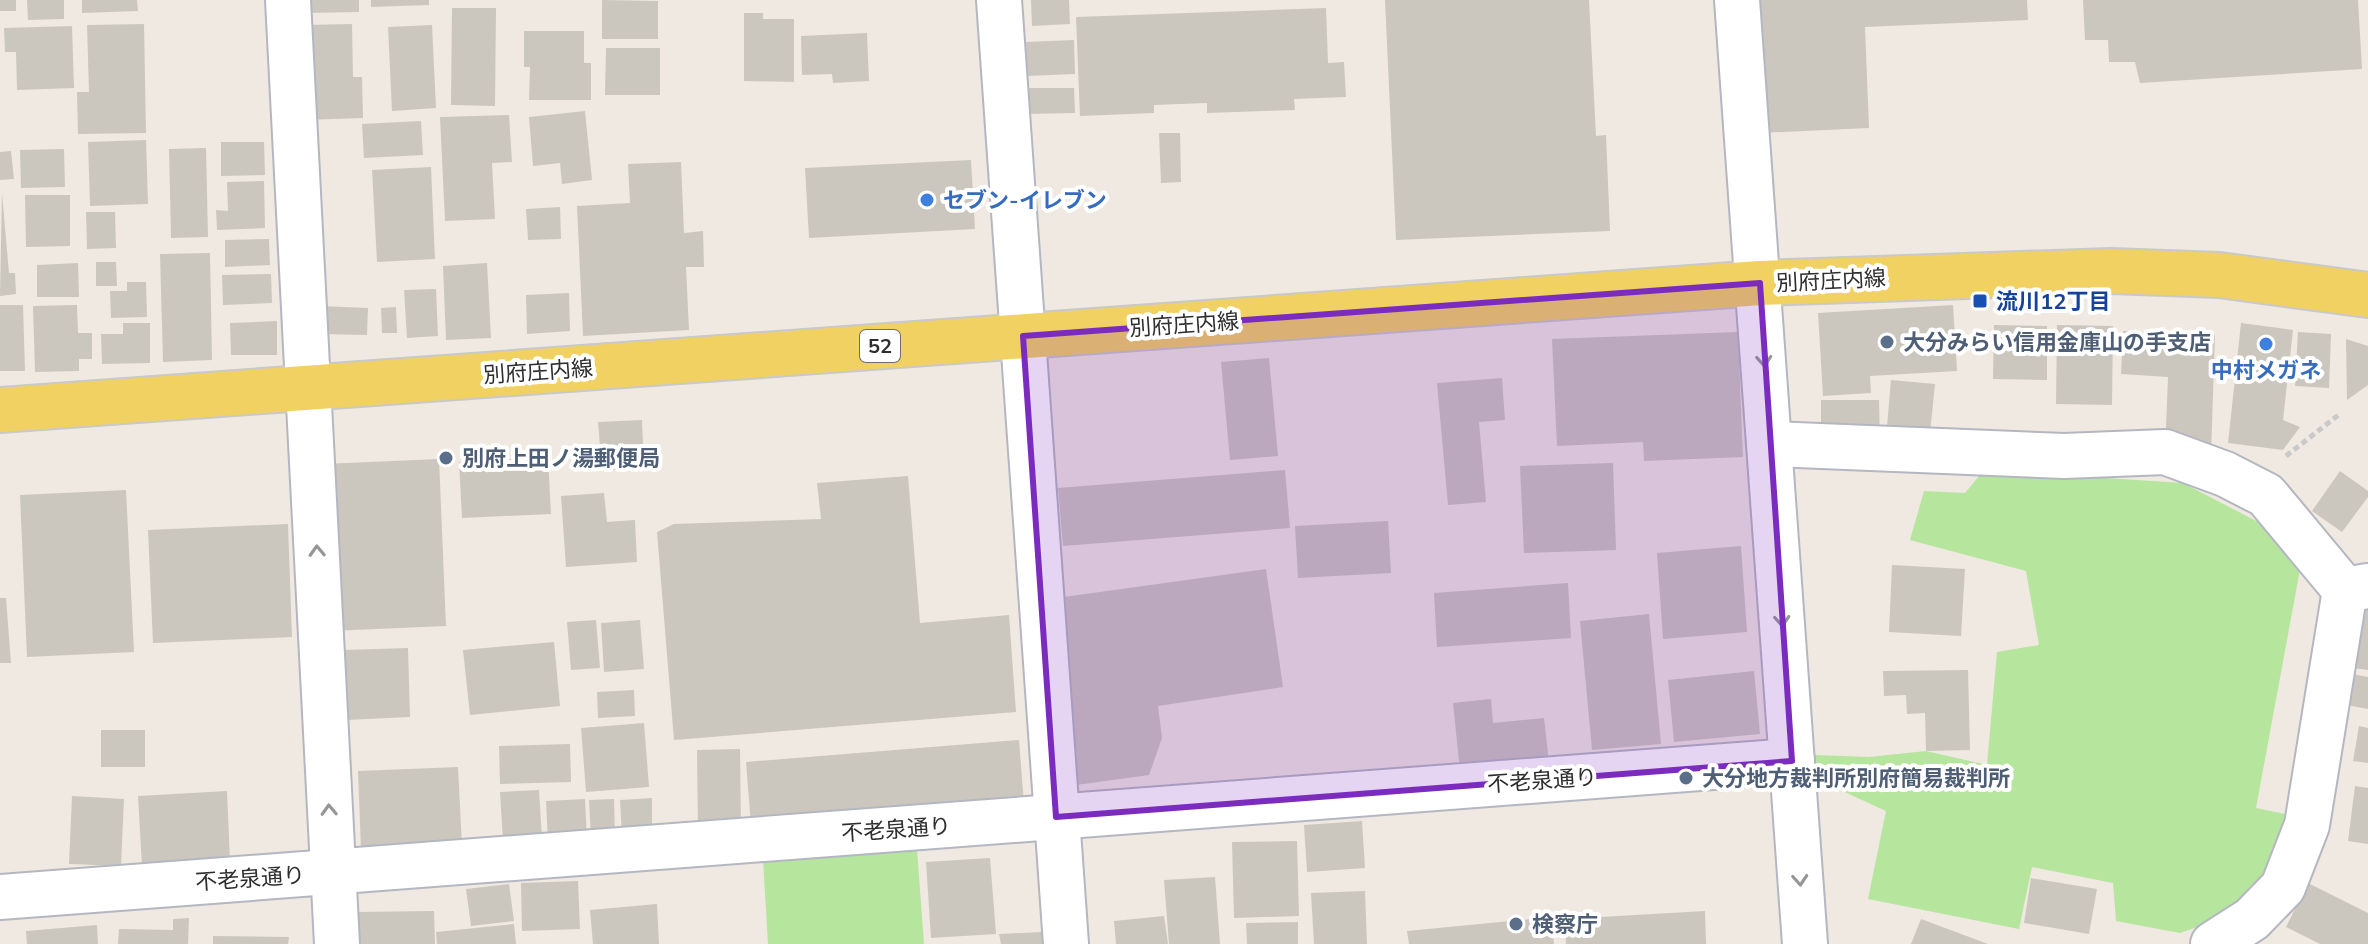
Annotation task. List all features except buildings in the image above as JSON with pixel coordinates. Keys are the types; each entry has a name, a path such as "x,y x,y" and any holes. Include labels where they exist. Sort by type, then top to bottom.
{"main road":[{"name":"別府庄内線","path":"0,410 1760,283 2111,271 2219,275 2368,295"}],"street":[{"path":"288,0 337,944"},
{"path":"999,0 1066,944"},
{"path":"1737,0 1760,283 1805,944"},
{"path":"1770,444 2064,456 2165,452 2225,474 2266,495 2357,588 2307,825 2283,887 2252,932 2213,944"},
{"name":"不老泉通り","path":"0,897 1792,761"}],"path":[{"path":"2256,489 2307,437 2341,413"}],"highlighted area":[{"path":"1760,283 1792,761 1056,817 1023,336"}],"green space":[{"path":"1984,470 2183,483 2262,524 2301,564 2256,808 2285,814 2269,902 2180,933 2116,921 2113,883 2032,867 2019,929 1868,899 1886,811 1814,778 1815,755 1869,757 1926,751 1987,765 1997,652 2039,645 2026,571 1910,540 1924,491 1965,493"},
{"path":"917,850 924,944 768,944 763,859"}],"place":[{"name":"セブン-イレブン","path":"927,200"},
{"name":"流川12丁目","path":"1980,301"},
{"name":"大分みらい信用金庫山の手支店","path":"1887,342"},
{"name":"中村メガネ","path":"2266,344"},
{"name":"別府上田ノ湯郵便局","path":"446,458"},
{"name":"大分地方裁判所別府簡易裁判所","path":"1686,778"},
{"name":"検察庁","path":"1516,924"}]}
